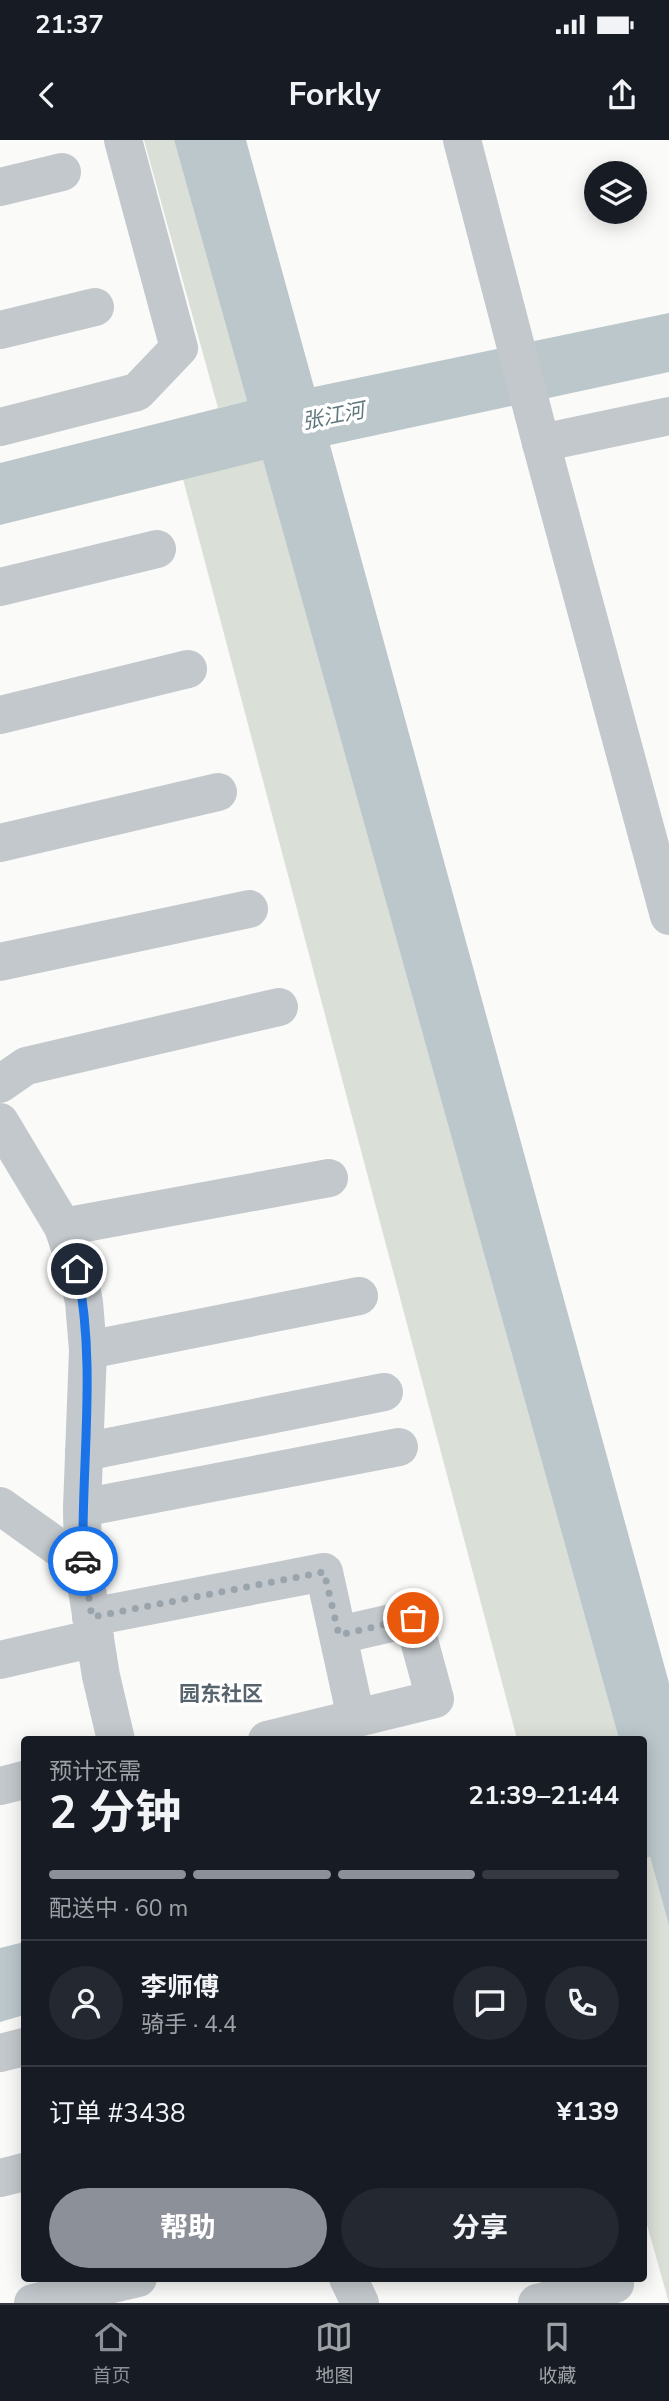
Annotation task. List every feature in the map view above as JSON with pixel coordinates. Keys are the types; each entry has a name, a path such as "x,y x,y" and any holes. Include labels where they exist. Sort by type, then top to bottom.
{"street":[{"path":"0,427 137,392 179,348 123,140"},
{"path":"462,140 669,916"},
{"path":"0,187 62,172"},
{"path":"0,330 95,307"},
{"path":"536,425 669,416"},
{"path":"0,587 158,549"},
{"path":"0,715 188,669"},
{"path":"0,843 218,792"},
{"path":"0,962 249,909"},
{"path":"0,1084 26,1066 279,1007"},
{"path":"0,1122 63,1227 84,1301 88,1350 82,1508 83,1565 101,1676 115,1736"},
{"path":"63,1227 330,1178"},
{"path":"88,1350 359,1296"},
{"path":"84,1452 384,1392"},
{"path":"82,1508 399,1447"},
{"path":"0,1506 83,1565"},
{"path":"0,1660 93,1627 324,1572 356,1718"},
{"path":"283,1736 435,1699 413,1618 339,1635"},
{"path":"0,1786 21,1781"},
{"path":"0,2053 21,2048"},
{"path":"0,2178 21,2173"},
{"path":"33,2303 121,2282"},
{"path":"153,2282 158,2303"},
{"path":"350,2282 360,2303"},
{"path":"537,2303 615,2284"}],"shaded area":[{"path":"144,140 174,140 247,401 218,408"},
{"path":"263,459 618,1736 516,1736 183,479"},
{"path":"650,1857 669,1926 669,2303 647,2225 647,1858"}],"water":[{"name":"张江河","path":"174,140 246,140 314,387 669,313 669,372 330,445 669,1683 669,1926 650,1857 647,1858 647,1736 618,1736 263,460 0,525 0,463 247,401"},
{"path":"21,1943 21,2016 0,2022 0,1948"}],"way so far":[{"path":"83,1561 92,1617 324,1572 339,1635 413,1618"}],"district":[{"name":"园东社区","path":"221,1694"}],"route":[{"path":"77,1269 84,1301 88,1350 82,1508 83,1561"}]}
